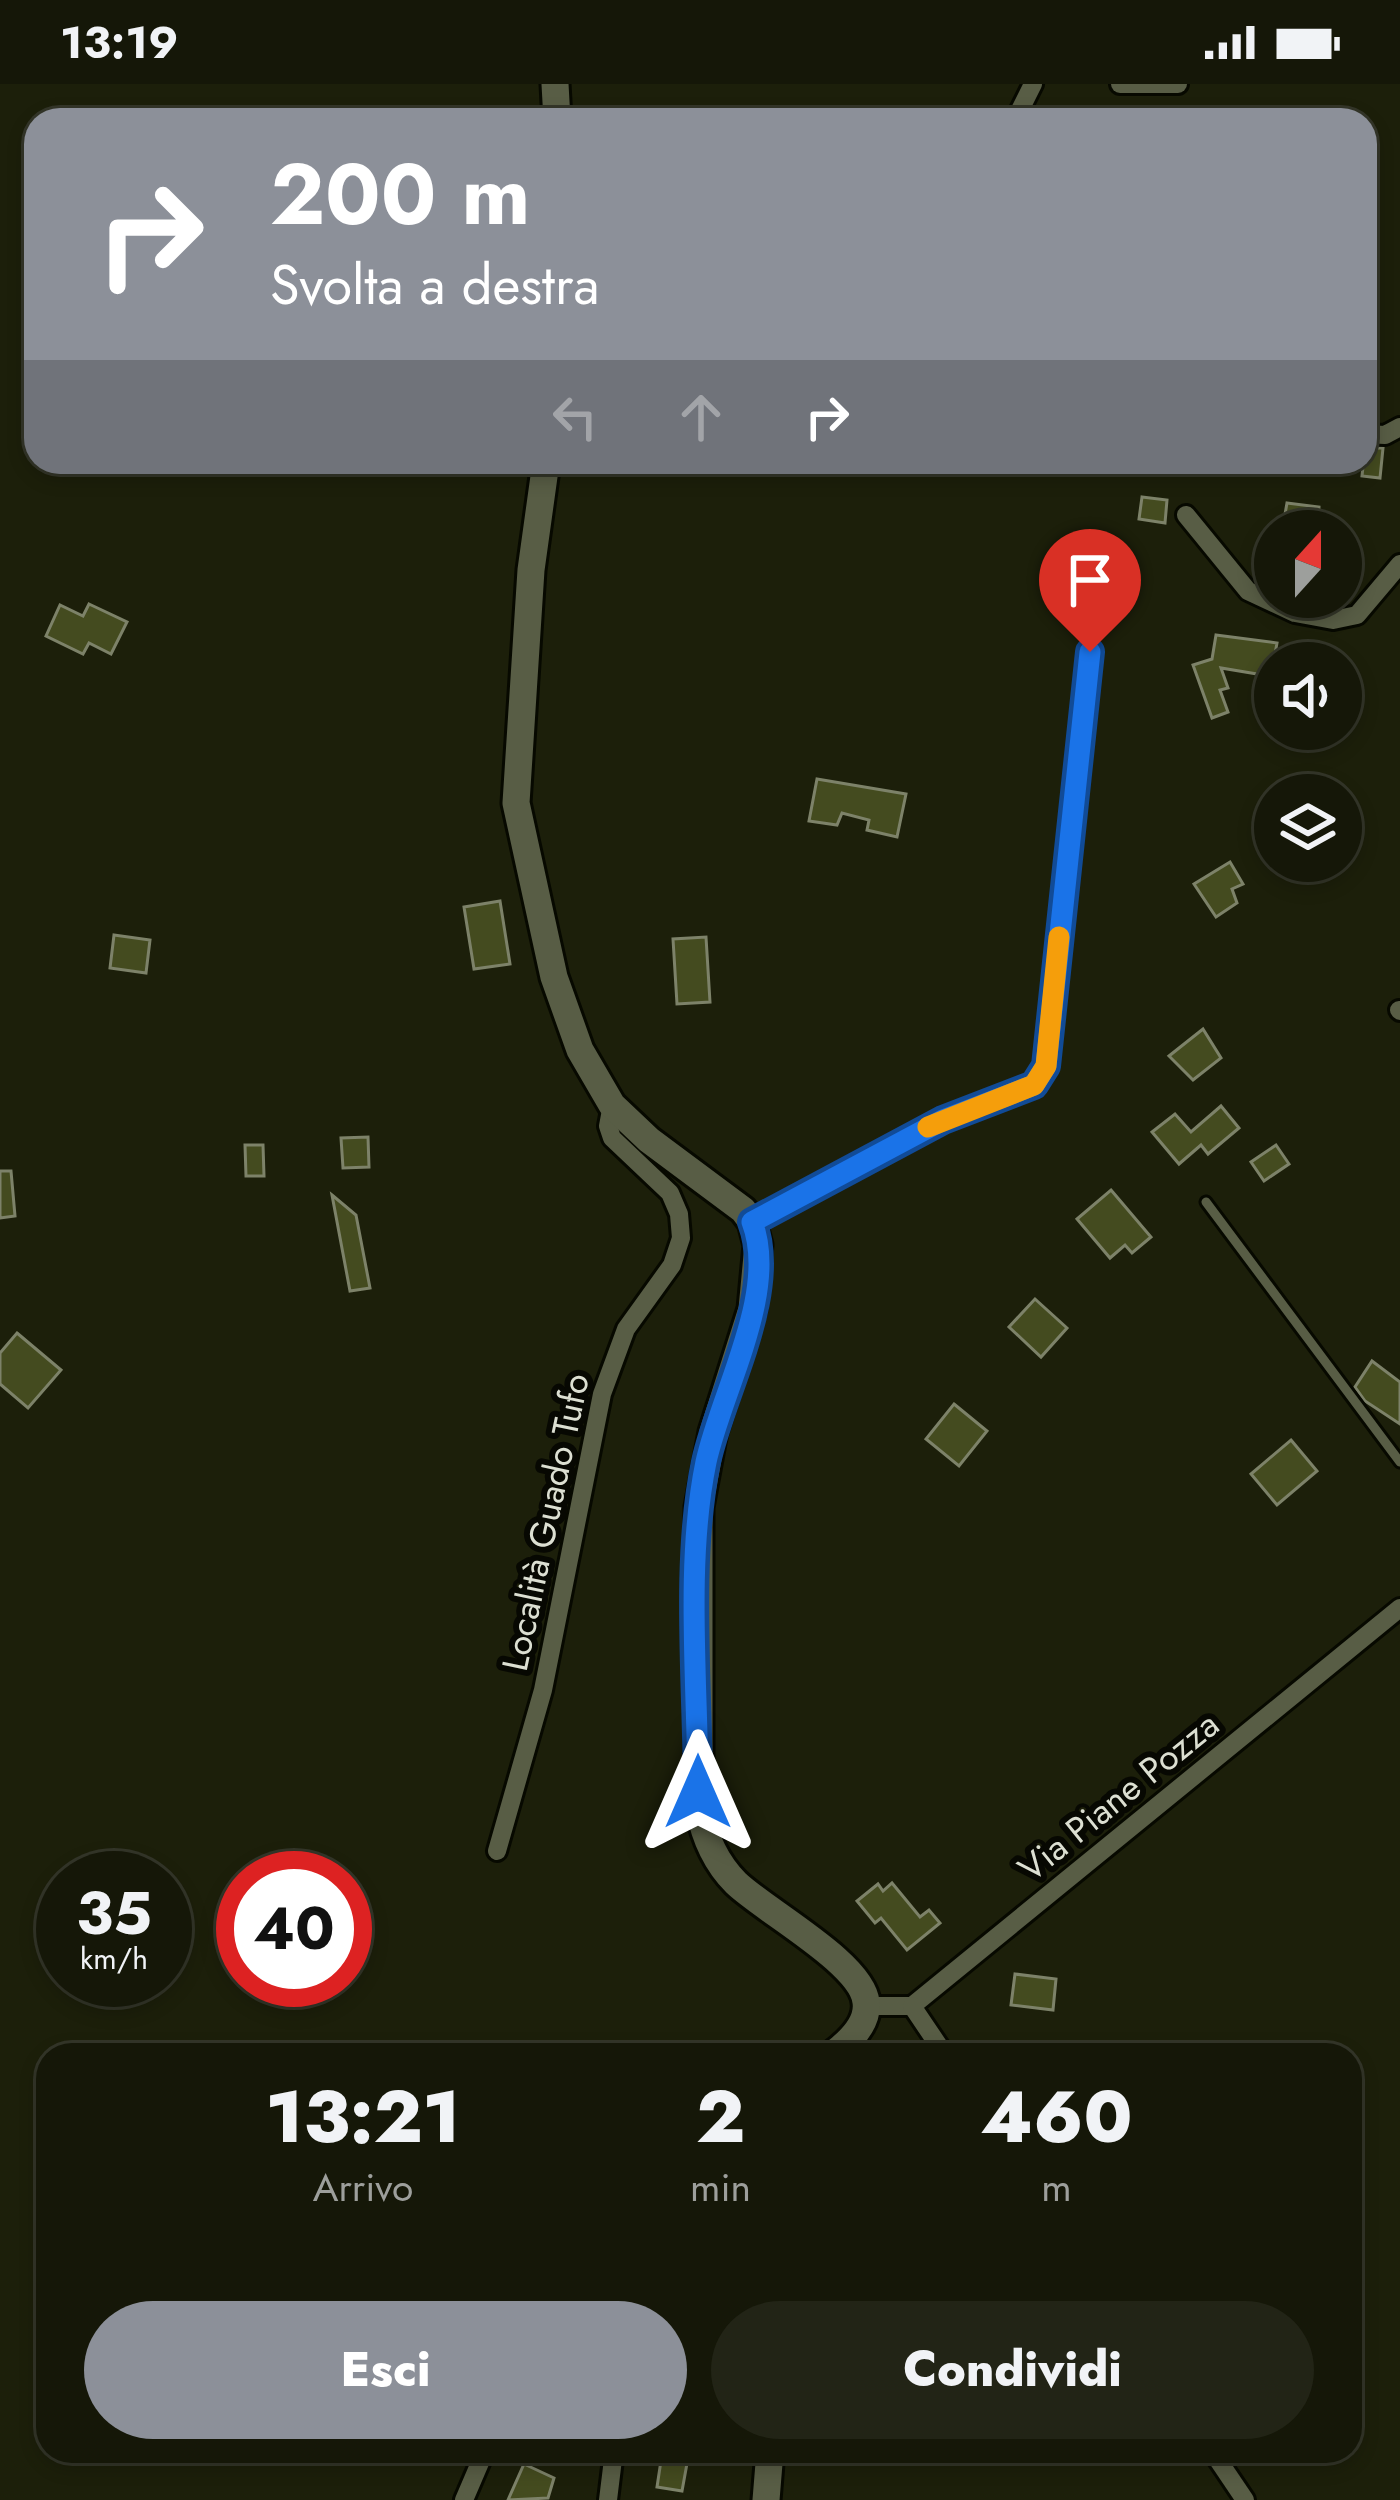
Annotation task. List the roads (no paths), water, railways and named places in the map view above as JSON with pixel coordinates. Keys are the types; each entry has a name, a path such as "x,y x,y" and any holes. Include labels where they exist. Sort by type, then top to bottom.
{"street":[{"path":"1120,84 1178,84"},
{"path":"544,474 531,570 517,802 561,999 590,1070 612,1105 649,1140 730,1198 752,1222 758,1245 757,1286 707,1456 698,1522 700,1817 707,1839 730,1875 845,1969 862,1990 867,2006 857,2031 844,2043"},
{"path":"1186,515 1247,591 1295,613 1334,620 1357,615 1400,564"},
{"path":"752,1222 932,1126 1041,1078 1090,652"},
{"name":"Località Guado Tufo","path":"497,1851 543,1690 602,1394 626,1328 672,1265 681,1238 680,1214 670,1193 612,1138 608,1126 612,1105"},
{"name":"Via Piane Pozza","path":"912,2006 1400,1608"},
{"path":"867,2006 912,2006 937,2043"},
{"path":"464,2500 480,2463"},
{"path":"608,2500 613,2463"},
{"path":"766,2500 769,2463"},
{"path":"1220,2463 1245,2500"}],"lane":[{"path":"1206,1202 1400,1462"}]}
